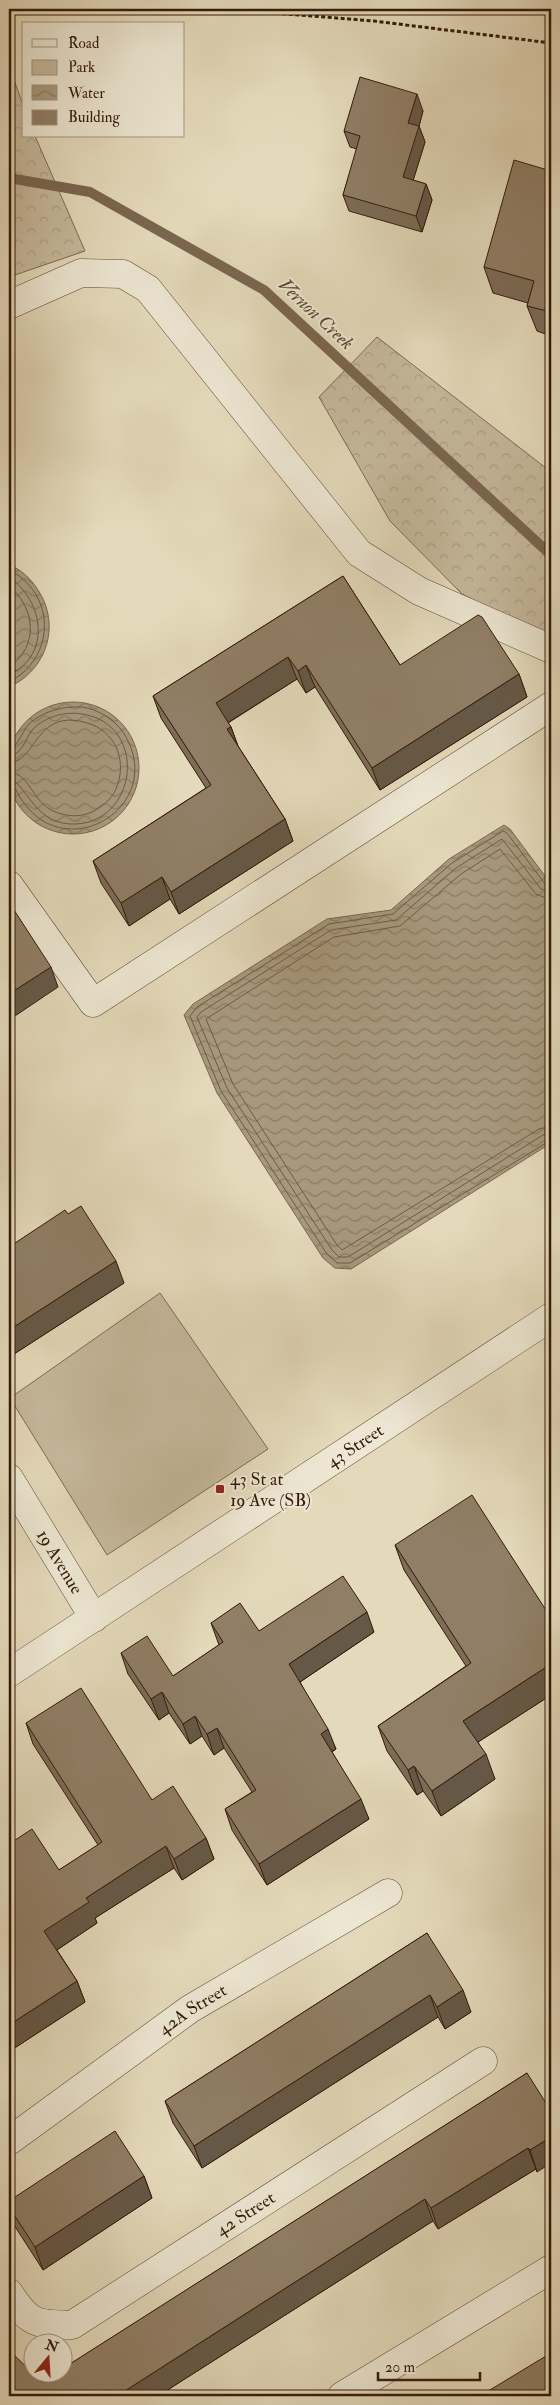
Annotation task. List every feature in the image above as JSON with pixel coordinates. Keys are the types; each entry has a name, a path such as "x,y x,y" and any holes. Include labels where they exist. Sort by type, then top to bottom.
{"street":[{"path":"9,305 81,273 123,274 148,289 359,553 419,591 551,649"},
{"path":"9,884 93,1003 551,706"},
{"name":"43 Street","path":"9,1673 551,1317"},
{"name":"19 Avenue","path":"9,1478 94,1618"},
{"name":"42A Street","path":"9,2141 190,2009 388,1894"},
{"name":"42 Street","path":"9,2294 22,2313 40,2324 72,2325 483,2061"},
{"path":"342,2396 551,2269"}],"path":[{"path":"224,9 374,21 551,43"}],"green space":[{"path":"9,75 13,77 22,102 22,138 36,138 85,251 9,277"},
{"path":"377,337 551,472 551,640 462,594 390,521 319,397"},
{"path":"160,1293 268,1449 107,1555 10,1398"}],"water":[{"path":"9,565 25,575 38,590 49,618 49,632 41,658 33,670 9,687"},
{"path":"73,702 86,703 98,707 120,721 134,743 138,755 138,781 134,793 120,815 98,829 86,833 73,834 60,833 48,829 26,815 12,793 8,781 7,768 8,755 12,743 26,721 48,707 60,703"},
{"path":"504,825 510,829 551,884 551,1143 351,1269 335,1268 323,1258 217,1093 184,1015 193,1004 327,919 391,910 449,859"}],"building":[{"path":"360,77 417,94 408,123 419,126 403,177 426,184 416,216 343,195 360,136 344,131"},
{"path":"514,160 551,171 551,312 527,306 534,281 484,267"},
{"path":"343,576 400,665 478,615 482,617 519,674 372,768 306,665 298,671 288,657 216,703 231,727 227,729 285,819 171,892 162,877 121,903 93,861 211,785 153,696"},
{"path":"14,910 51,967 9,994 9,913"},
{"path":"81,1206 116,1261 9,1330 9,1247 65,1210 68,1214"},
{"path":"472,1495 551,1618 551,1664 463,1721 486,1754 432,1791 414,1766 408,1770 378,1726 471,1663 395,1545"},
{"path":"343,1576 367,1612 289,1664 328,1729 321,1734 361,1799 259,1864 225,1809 256,1790 217,1728 207,1734 195,1716 183,1724 162,1692 151,1699 121,1653 147,1636 173,1676 223,1642 211,1623 240,1603 259,1631"},
{"path":"81,1688 152,1800 173,1786 206,1838 174,1859 166,1846 86,1898 89,1902 44,1931 77,1981 9,2025 9,1901 12,1899 9,1893 9,1844 32,1829 59,1870 102,1842 26,1723"},
{"path":"427,1933 463,1990 437,2007 430,1995 194,2146 165,2101"},
{"path":"527,2073 551,2111 551,2137 530,2150 528,2148 431,2208 425,2199 117,2396 9,2396 9,2354 11,2352 22,2363 22,2382 72,2382 72,2363"},
{"path":"115,2131 144,2176 35,2247 9,2207 9,2201"},
{"path":"551,2353 551,2396 480,2396"}],"waterway":[{"name":"Vernon Creek","path":"9,178 90,192 264,290 551,555"}],"place":[{"name":"43 St at 19 Ave (SB)","path":"220,1489"}]}
